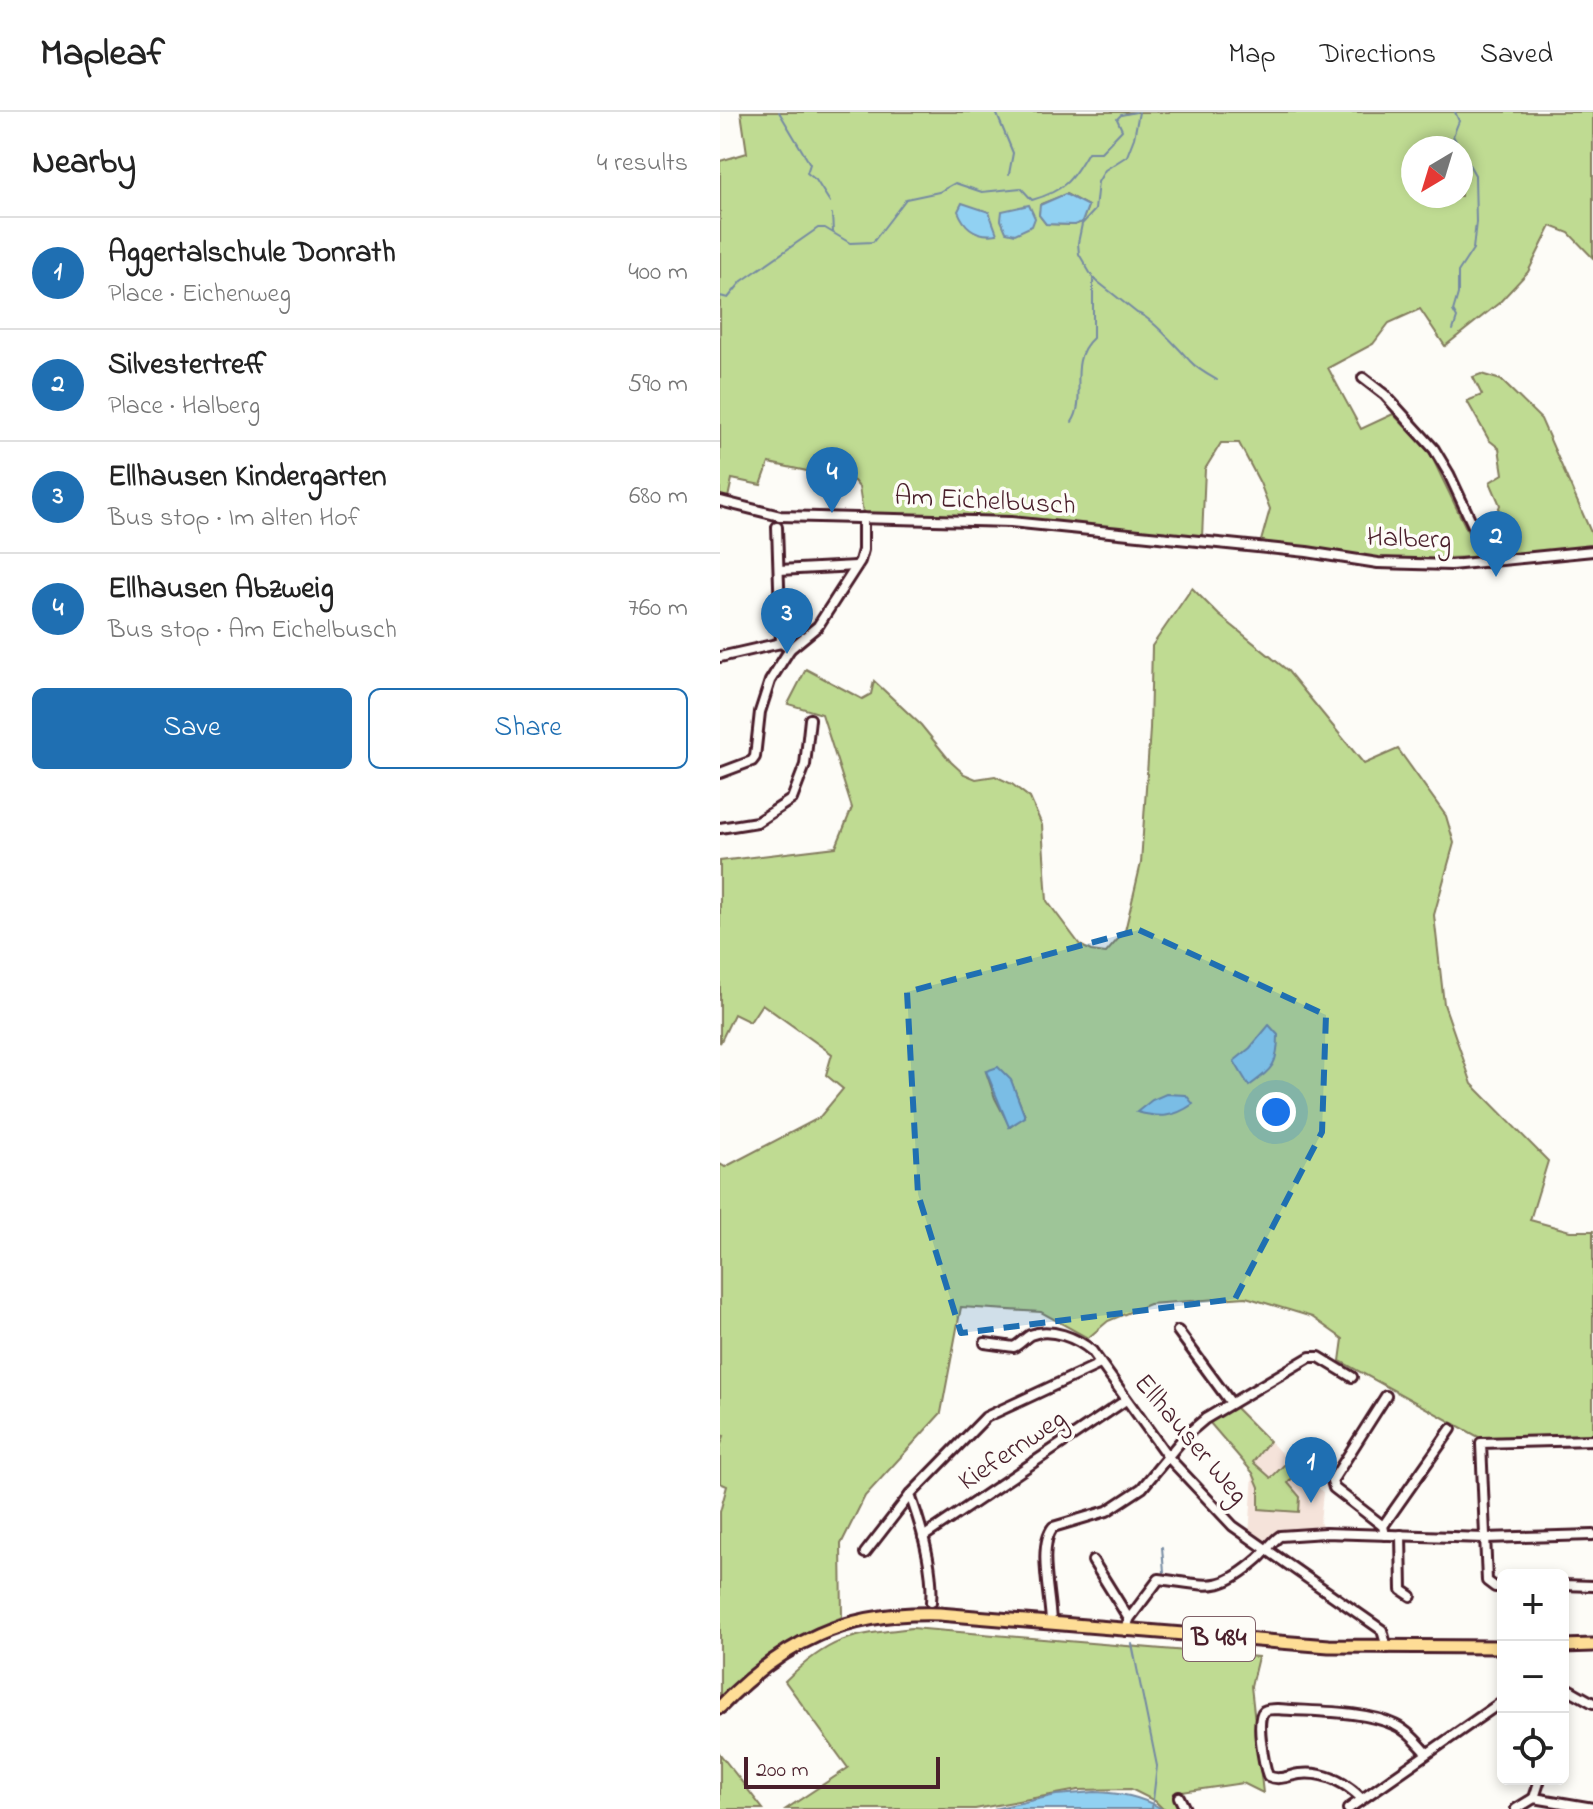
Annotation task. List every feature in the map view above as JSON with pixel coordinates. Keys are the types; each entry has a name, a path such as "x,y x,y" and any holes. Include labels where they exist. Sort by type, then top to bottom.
{"main road":[{"name":"B 484","path":"720,1707 746,1681 783,1653 815,1635 859,1620 915,1613 1051,1624 1127,1625 1298,1644 1387,1648 1497,1647"},
{"path":"1569,1646 1593,1645"}],"street":[{"name":"Halberg","path":"1201,541 1378,563 1451,565 1486,562 1477,534 1434,449 1385,395 1363,378"},
{"name":"Am Eichelbusch","path":"720,501 780,516 1011,522 1201,541"},
{"path":"720,773 755,757 764,696 770,681 790,649 818,626 856,566 863,550 863,518"},
{"path":"777,527 781,643"},
{"path":"1486,562 1593,551"},
{"path":"779,570 856,566"},
{"path":"720,657 781,643 790,649"},
{"path":"720,828 757,822 792,799 805,765 810,719"},
{"path":"1029,1323 1030,1335"},
{"path":"1178,1331 1231,1403"},
{"name":"Ellhauser Weg","path":"985,1343 1014,1347 1030,1335 1058,1333 1082,1342 1168,1457 1233,1526 1382,1630 1387,1648"},
{"path":"1051,1624 1046,1574 1048,1533 1053,1527 1107,1511 1142,1488 1205,1419 1310,1357 1319,1357 1352,1377"},
{"path":"865,1553 910,1495 986,1417 1100,1364"},
{"path":"1384,1531 1334,1488 1332,1481 1386,1396"},
{"name":"Kiefernweg","path":"923,1537 1126,1400"},
{"path":"1384,1531 1390,1514 1451,1429"},
{"path":"1497,1587 1487,1581 1481,1443 1593,1440"},
{"path":"910,1495 923,1537 931,1602"},
{"path":"1093,1561 1127,1625 1159,1579 1217,1586 1237,1577 1268,1551 1274,1540 1293,1534 1384,1531 1401,1535 1485,1538 1593,1535"},
{"path":"1401,1535 1402,1590 1411,1596"},
{"path":"1569,1585 1593,1586"},
{"path":"1569,1689 1593,1703"},
{"path":"1348,1809 1497,1705"},
{"path":"1362,1799 1351,1787 1323,1775 1302,1774 1276,1779 1268,1776 1259,1721 1261,1714 1277,1709 1371,1717 1394,1724 1427,1753"},
{"path":"1516,1809 1534,1798 1538,1785"},
{"path":"1179,1797 1185,1809"},
{"path":"1534,1798 1593,1808"}],"highlighted area":[{"path":"1139,930 1326,1015 1322,1132 1235,1299 961,1333 918,1194 907,992"}],"shaded area":[{"path":"1234,1403 1298,1471 1323,1492 1320,1522 1325,1533 1280,1536 1268,1551 1249,1537 1253,1473 1210,1423"}],"green space":[{"path":"741,112 1593,112 1593,258 1569,233 1551,226 1528,272 1499,303 1445,346 1420,309 1389,323 1373,344 1328,368 1361,429 1393,414 1430,453 1480,557 1379,560 1261,541 1270,509 1239,443 1221,443 1205,469 1202,538 1011,517 863,513 859,487 854,481 769,463 761,485 732,479 728,498 720,496 720,161 747,153","holes":["1066,194 1088,206 1082,222 1074,225 1046,224 1039,215 1041,204"]},
{"path":"1481,374 1501,380 1541,419 1593,537 1593,548 1506,559 1493,523 1500,505 1490,482 1503,474 1499,448 1489,440 1467,401 1482,395 1473,377"},
{"path":"1192,588 1219,615 1287,670 1364,764 1398,749 1446,816 1454,843 1434,915 1444,1004 1472,1084 1548,1161 1530,1220 1570,1231 1593,1231 1593,1435 1501,1442 1484,1440 1340,1361 1343,1339 1312,1317 1246,1297 1149,1304 1108,1321 1088,1338 1041,1312 961,1307 941,1413 865,1496 841,1544 842,1617 792,1643 720,1702 720,1512 727,1486 720,1483 720,1447 724,1436 720,1435 720,1164 725,1167 819,1118 843,1089 826,1075 832,1054 762,1004 750,1022 734,1014 720,1043 720,861 836,847 852,808 822,714 788,704 806,669 862,699 871,694 874,681 921,725 964,774 976,779 995,776 1030,798 1042,825 1047,901 1080,945 1091,951 1106,953 1125,931 1141,863 1152,646","holes":["986,1072 1011,1081 1025,1116 1010,1127"]},
{"path":"1231,1403 1269,1441 1253,1462 1271,1478 1290,1459 1298,1471 1288,1483 1300,1497 1299,1512 1259,1509 1259,1487 1253,1473 1210,1423"},
{"path":"912,1628 1258,1657 1251,1686 1263,1793 1243,1783 1175,1793 1182,1809 1163,1809 1155,1801 1131,1789 1078,1790 975,1809 786,1809 848,1768 785,1681 816,1655 843,1640"},
{"path":"720,1754 763,1809 720,1809"}],"water":[{"path":"1065,194 1088,206 1082,222 1074,225 1046,224 1039,215 1040,205"},
{"path":"962,203 989,212 997,234 978,233 968,227 958,211"},
{"path":"1029,205 1035,218 1032,226 1015,234 1006,232 1001,220 1002,211"},
{"path":"1269,1025 1278,1035 1275,1060 1269,1070 1249,1086 1234,1061 1250,1048"},
{"path":"998,1067 1011,1080 1025,1117 1009,1127 986,1071"},
{"path":"1166,1094 1186,1095 1193,1104 1166,1116 1137,1112 1152,1100"},
{"path":"1095,1792 1130,1796 1162,1809 994,1809 1056,1795"}],"waterway":[{"path":"779,112 810,164 807,173 816,180 830,202"},
{"path":"996,112 1013,153 1009,174"},
{"path":"720,296 728,298 742,281 818,228 825,228 850,243 873,242 906,199 939,192 955,183 982,192 1021,188 1032,200 1052,193 1072,177 1088,152 1101,152 1122,130 1117,119 1121,115 1136,112"},
{"path":"1139,112 1127,156 1105,170 1098,182 1095,210 1082,224 1079,254 1093,278 1149,320 1193,364 1217,380"},
{"path":"1453,330 1457,318 1453,311 1458,294 1458,272 1473,249 1476,222 1475,175 1453,136 1459,121 1455,112"},
{"path":"832,214 833,232"},
{"path":"1072,422 1078,403 1081,358 1093,338 1093,278"},
{"path":"1071,1334 1092,1346"},
{"path":"1162,1547 1164,1572"},
{"path":"1133,1622 1142,1608"},
{"path":"1132,1644 1157,1766 1152,1809"}],"place":[{"name":"Ellhausen Abzweig","path":"832,513"},
{"name":"Silvestertreff","path":"1496,577"},
{"name":"Ellhausen Kindergarten","path":"787,654"},
{"name":"Aggertalschule Donrath","path":"1311,1503"}]}
